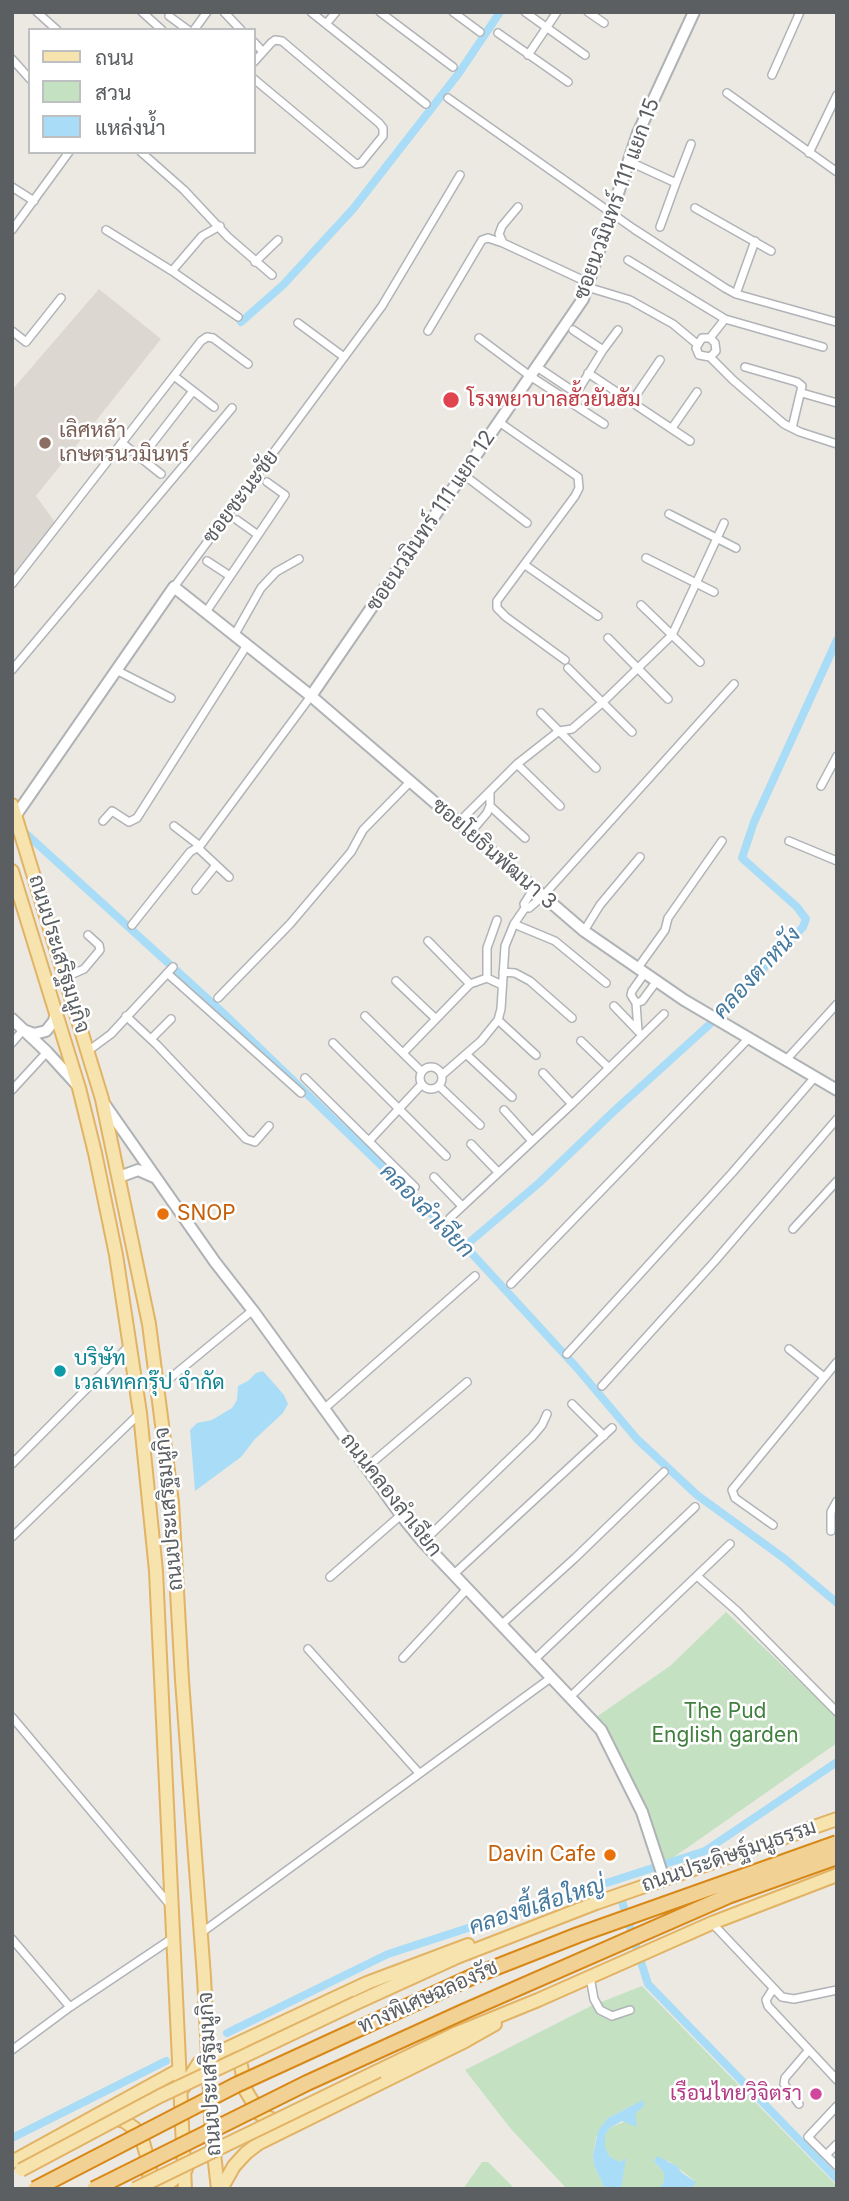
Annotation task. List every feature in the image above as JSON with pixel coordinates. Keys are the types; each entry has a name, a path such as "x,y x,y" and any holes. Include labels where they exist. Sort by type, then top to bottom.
{"highway":[{"name":"ทางพิเศษฉลองรัช","path":"35,2189 236,2085 476,1975 578,1935 837,1843"},
{"name":"ทางพิเศษฉลองรัช","path":"94,2189 307,2083 463,2012 728,1896 837,1857"}],"main road":[{"name":"ถนนประเสริฐมนูกิจ","path":"15,813 102,1099 149,1324 172,1502 212,2136 220,2189"},
{"name":"ถนนประเสริฐมนูกิจ","path":"12,871 79,1088 106,1204 140,1413 156,1571 185,2189"},
{"name":"ถนนประดิษฐ์มนูธรรม","path":"15,2169 160,2096 457,1957 620,1894 662,1870 837,1819"},
{"path":"135,2189 469,2027 538,2000 712,1923 837,1875"},
{"path":"180,2095 191,2072 209,2057 368,1983 443,1954 530,1929"},
{"path":"220,2189 230,2170 246,2153 297,2124 465,2041 538,2000"},
{"path":"252,2038 242,2051 240,2061 250,2099 265,2118 280,2123 297,2124"},
{"path":"15,2169 84,2123 180,2070"},
{"path":"84,2123 112,2118 124,2121 134,2128 148,2153 150,2167 145,2189"},
{"path":"162,2189 184,2172 206,2148 212,2136"}],"street":[{"path":"37,12 55,28"},
{"path":"142,12 159,28"},
{"path":"195,28 207,12"},
{"path":"224,12 239,28"},
{"path":"311,12 426,104"},
{"path":"326,24 335,12"},
{"path":"380,12 453,67"},
{"path":"453,12 480,32"},
{"path":"525,12 585,55"},
{"path":"528,55 557,12"},
{"path":"589,12 604,23"},
{"name":"ซอยนวมินทร์ 111 แยก 15","path":"576,311 588,285 610,212 648,109 694,12"},
{"path":"772,75 800,12"},
{"path":"170,14 186,28"},
{"path":"498,33 568,82"},
{"path":"256,60 275,40 282,41 379,124 383,128 383,136 361,163 356,164 256,81"},
{"path":"256,44 263,52"},
{"path":"12,59 28,77"},
{"path":"12,75 19,66"},
{"path":"727,93 837,172"},
{"path":"809,153 837,95"},
{"path":"448,98 610,212 736,293 836,322"},
{"path":"660,227 691,144"},
{"path":"12,230 68,154"},
{"path":"143,154 184,190 228,237 272,275"},
{"path":"628,161 676,183"},
{"name":"ซอยชะนะชัย","path":"15,813 174,587 382,306 460,176"},
{"path":"12,187 34,201"},
{"path":"503,243 499,234 502,226 518,207"},
{"path":"695,208 771,251"},
{"path":"172,271 202,236 220,226"},
{"path":"106,230 238,317"},
{"path":"255,262 278,240"},
{"path":"428,331 482,240 503,243 588,285 630,300 673,324 697,344 699,355 710,357 733,380 792,428 837,444"},
{"path":"736,293 755,241"},
{"path":"628,260 725,319 823,347"},
{"path":"12,331 26,342 61,298"},
{"name":"ซอยนวมินทร์ 111 แยก 12","path":"311,696 576,311"},
{"path":"710,338 725,319"},
{"path":"298,323 344,357"},
{"path":"573,330 603,350"},
{"path":"571,402 618,330"},
{"path":"12,584 207,337 213,338 248,364"},
{"path":"479,338 534,372 576,393"},
{"path":"697,344 702,338 710,338"},
{"path":"710,338 716,347 710,357"},
{"path":"632,401 660,360"},
{"path":"745,367 797,382 802,386 792,428"},
{"path":"534,372 604,424"},
{"path":"588,373 690,441"},
{"path":"174,376 214,407"},
{"path":"141,458 193,391"},
{"path":"672,428 697,392"},
{"path":"802,393 837,403"},
{"path":"12,670 232,408"},
{"path":"499,422 578,477 575,496 501,594 497,608 565,660"},
{"path":"122,443 162,474"},
{"path":"464,475 527,523"},
{"path":"206,612 285,495 267,482"},
{"path":"669,514 736,548"},
{"path":"237,520 258,535"},
{"path":"458,823 517,764 559,731 572,729 603,703 672,635 724,523"},
{"path":"646,558 714,592"},
{"path":"235,634 261,589 276,572 299,559"},
{"path":"207,561 230,576"},
{"path":"525,565 598,616"},
{"name":"ซอยโยธินพัฒนา 3","path":"174,587 311,696 584,931 656,982 721,1023 837,1090"},
{"path":"641,605 700,662"},
{"path":"608,638 668,699"},
{"path":"103,821 112,811 129,822 137,818 247,645"},
{"path":"568,668 632,732"},
{"path":"116,670 170,698"},
{"path":"439,1086 442,1075 481,1041 498,1020 505,946 514,924 525,908 524,904 539,892 734,684"},
{"path":"132,925 190,852 199,847 311,696"},
{"path":"541,713 596,768"},
{"path":"821,786 837,756"},
{"path":"517,764 560,806"},
{"path":"218,998 290,924 351,852 363,830 410,782"},
{"path":"470,833 487,813 490,793"},
{"path":"490,806 525,838"},
{"path":"174,826 229,877"},
{"path":"640,1033 632,991 675,908 722,841"},
{"path":"789,841 837,861"},
{"path":"584,931 600,905 640,857"},
{"path":"196,890 216,865"},
{"path":"487,978 487,948 497,920"},
{"path":"514,924 555,941 607,983"},
{"path":"65,977 84,968 100,950 99,945 88,935"},
{"path":"428,941 470,984"},
{"path":"88,1051 111,1034 169,971 301,1093"},
{"path":"503,972 515,973 530,981 572,1018"},
{"path":"403,1053 470,984 487,978 502,985"},
{"path":"396,981 436,1019"},
{"path":"636,1003 642,1002 656,982"},
{"path":"786,1060 837,1004"},
{"path":"614,1006 640,1033"},
{"path":"23,1030 34,1034 46,1031 54,1021 56,1010"},
{"path":"450,1218 609,1068 640,1033 664,1014"},
{"path":"126,1016 246,1139 254,1142 269,1126"},
{"path":"365,1016 422,1072"},
{"path":"12,1019 47,1052 79,1088"},
{"path":"150,1039 171,1019"},
{"path":"498,1020 536,1055"},
{"path":"12,1043 23,1030"},
{"path":"511,1284 749,1038"},
{"path":"582,1041 609,1068"},
{"path":"333,1043 446,1156"},
{"path":"12,1090 47,1052"},
{"path":"466,1054 512,1097"},
{"path":"439,1086 430,1089 422,1084 420,1078 422,1072 431,1067 438,1069 442,1075"},
{"path":"543,1073 572,1104"},
{"path":"567,1354 732,1173 815,1077"},
{"path":"305,1078 415,1187"},
{"path":"369,1141 422,1084"},
{"path":"439,1086 480,1125"},
{"name":"ถนนคลองลำเจียก","path":"102,1099 215,1262 253,1310 401,1515 604,1736 642,1812 662,1870"},
{"path":"504,1111 532,1141"},
{"path":"602,1386 715,1261 837,1119"},
{"path":"471,1144 498,1172"},
{"path":"120,1177 138,1170 159,1180"},
{"path":"434,1177 462,1206"},
{"path":"793,1229 837,1181"},
{"path":"325,1408 475,1276"},
{"path":"157,1389 253,1310"},
{"path":"12,1464 131,1345"},
{"path":"789,1349 824,1377"},
{"path":"773,1525 735,1498 732,1490 837,1362"},
{"path":"367,1467 467,1382"},
{"path":"572,1404 604,1436"},
{"path":"12,1536 140,1413"},
{"path":"423,1542 538,1431 547,1415"},
{"path":"454,1574 612,1428"},
{"path":"502,1624 576,1558 664,1472"},
{"path":"831,1531 831,1512 837,1501"},
{"path":"535,1659 695,1507"},
{"path":"330,1577 401,1515"},
{"path":"570,1697 730,1544"},
{"path":"697,1577 737,1611 837,1712"},
{"path":"402,1658 467,1589"},
{"path":"308,1649 419,1773"},
{"path":"201,1933 552,1677"},
{"path":"12,1717 172,1907"},
{"path":"712,1923 782,1997 794,1999 837,1990"},
{"path":"12,2050 70,2007 173,1938"},
{"path":"12,1939 70,2007"},
{"path":"590,1977 594,1999 600,2010 612,2016 630,2010"},
{"path":"773,1989 766,2000 768,2006 837,2080"},
{"path":"799,2104 784,2084 785,2078 808,2051"},
{"path":"837,2106 808,2137 837,2166"},
{"path":"825,2155 837,2144"}],"shaded area":[{"name":"เลิศหล้า เกษตรนวมินทร์","path":"99,289 161,339 36,496 60,529 12,589 12,390"}],"green space":[{"name":"The Pud English garden","path":"726,1612 837,1717 837,1743 664,1864 592,1720 670,1666"},
{"path":"642,1986 837,2189 692,2189 695,2181 669,2161 654,2161 664,2173 664,2183 658,2189 621,2189 625,2159 620,2162 610,2157 605,2147 605,2135 611,2127 634,2118 635,2113 643,2106 635,2104 608,2118 596,2137 594,2165 605,2189 567,2189 511,2129 465,2070 591,2006"},
{"path":"482,2162 488,2162 515,2189 463,2189"}],"water":[{"path":"263,1371 284,1395 288,1404 283,1413 255,1439 241,1457 195,1491 190,1430 197,1423 212,1420 232,1408 237,1400 238,1386"},
{"path":"643,2100 644,2106 635,2114 637,2127 622,2121 611,2127 605,2135 605,2147 610,2157 620,2162 626,2158 621,2189 605,2189 594,2165 593,2155 598,2131 608,2118"},
{"path":"657,2156 677,2166 682,2173 696,2182 692,2189 658,2189 664,2182 664,2173 654,2161"}],"waterway":[{"path":"241,322 283,285 353,209 459,73 500,12"},
{"name":"คลองตาหนัง","path":"465,1246 539,1183 710,1024 803,927 806,919 797,907 742,858 754,822 837,640"},
{"name":"คลองลำเจียก","path":"23,831 222,1012 465,1246 577,1368 637,1439 697,1495 785,1559 837,1603"},
{"name":"คลองขี้เสือใหญ่","path":"227,2033 388,1954 705,1851 837,1762"},
{"path":"619,1892 648,1984 837,2179"},
{"name":"คลองขี้เสือใหญ่","path":"12,2138 166,2061"}],"place":[{"name":"โรงพยาบาลฮั้วยันฮัม","path":"451,400"},
{"name":"เลิศหล้า เกษตรนวมินทร์","path":"45,443"},
{"name":"SNOP","path":"163,1214"},
{"name":"บริษัท เวลเทคกรุ๊ป จำกัด","path":"60,1371"},
{"name":"Davin Cafe","path":"610,1855"},
{"name":"เรือนไทยวิจิตรา","path":"816,2094"}]}
